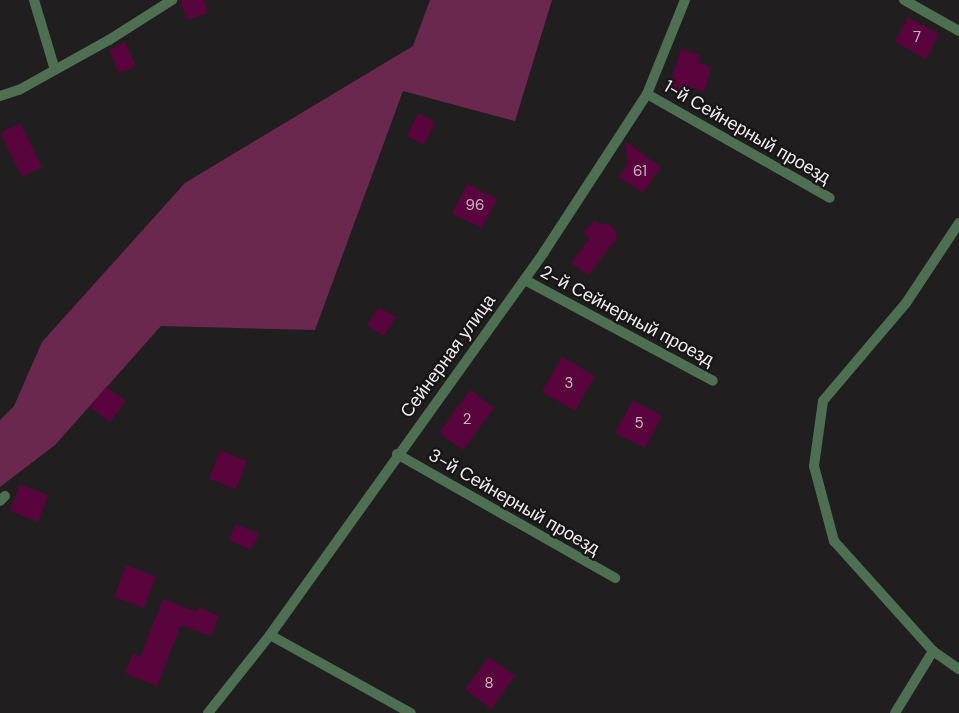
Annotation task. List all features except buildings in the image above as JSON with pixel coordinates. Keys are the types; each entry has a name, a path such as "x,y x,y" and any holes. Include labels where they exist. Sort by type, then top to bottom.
{"lane":[{"path":"34,0 55,70"},
{"path":"0,96 55,70 109,40 172,0"},
{"name":"Сейнерная улица","path":"208,713 270,635 397,454 525,280 648,94 685,0"},
{"path":"904,0 959,31"},
{"name":"1-й Сейнерный проезд","path":"648,94 830,198"},
{"path":"959,223 906,303 823,402 813,466 834,541 933,651 959,669"},
{"name":"2-й Сейнерный проезд","path":"525,280 713,381"},
{"name":"3-й Сейнерный проезд","path":"397,454 615,578"},
{"path":"270,635 411,713"},
{"path":"895,713 933,651"}],"shaded area":[{"path":"430,0 552,0 515,121 403,91 315,330 161,326 55,445 0,487 0,420 14,406 42,342 185,183 413,46"}]}
